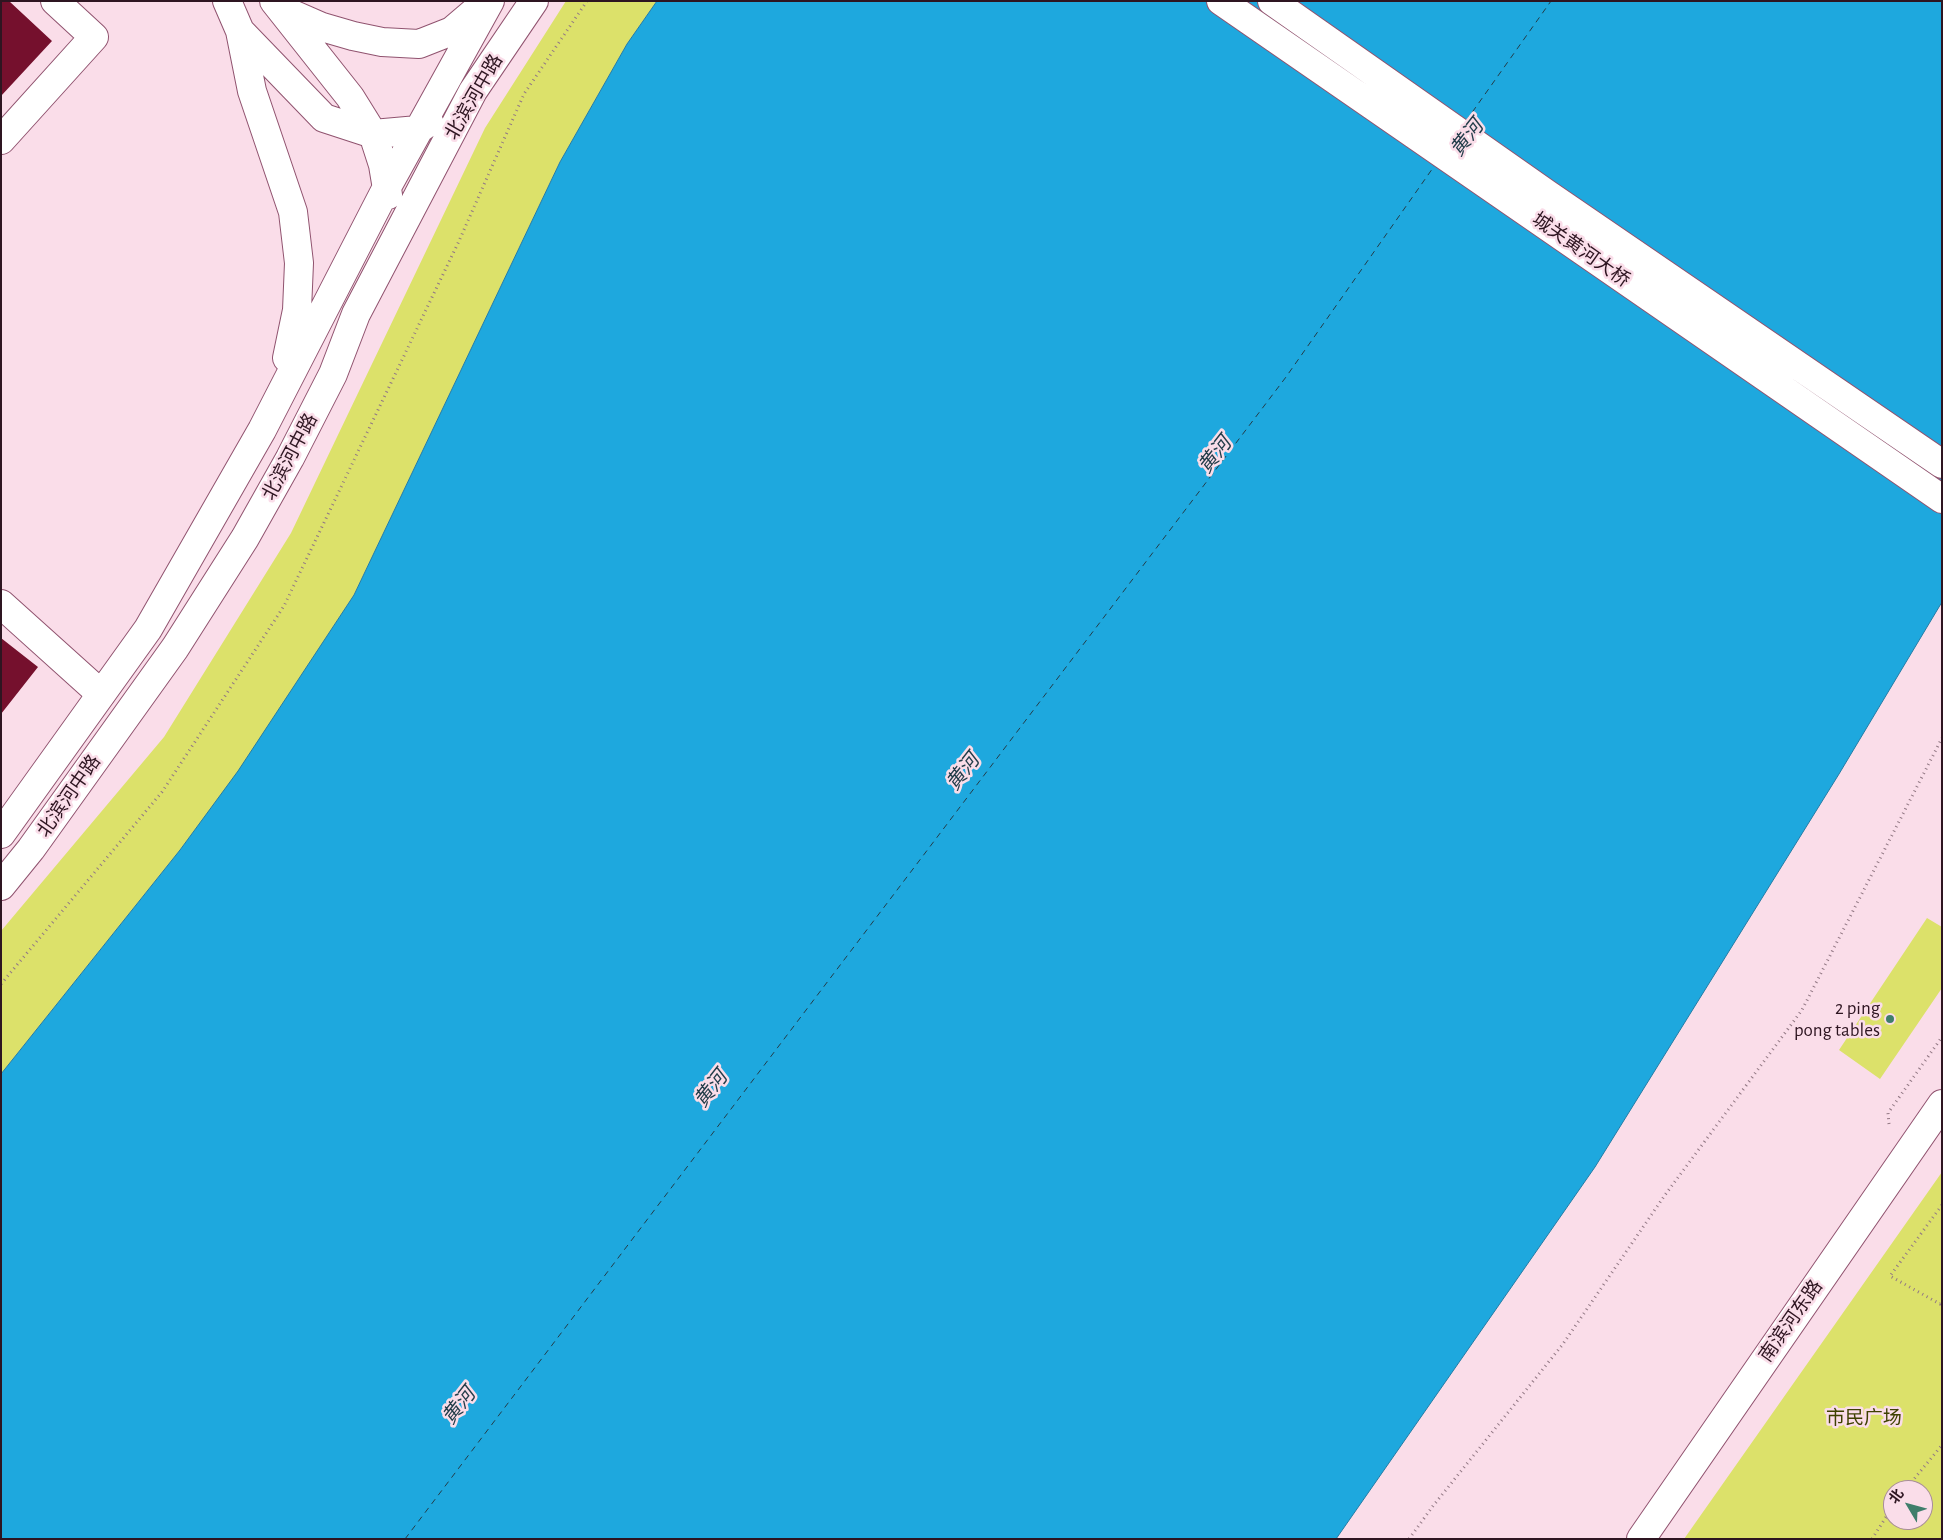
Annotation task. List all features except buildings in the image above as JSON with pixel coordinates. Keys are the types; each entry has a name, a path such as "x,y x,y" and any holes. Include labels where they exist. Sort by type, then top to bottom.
{"main road":[{"path":"1,140 94,38 55,1"},
{"path":"227,1 240,32 252,91 293,212 299,263 298,310 290,347 262,430"},
{"path":"277,4 322,27 353,36 382,42 419,44 452,30 488,1"},
{"name":"北滨河中路","path":"1,834 148,629 262,430 387,187 488,1"},
{"name":"北滨河中路","path":"1,886 31,848 175,648 246,538 333,374 356,314 473,91 534,1"},
{"name":"城关黄河大桥","path":"1221,1 1942,499"},
{"name":"城关黄河大桥","path":"1272,1 1547,194 1942,464"},
{"path":"277,4 350,96 373,134 383,165 389,218 384,258 356,314"},
{"path":"240,32 324,118 373,134 418,130 473,91"},
{"path":"1,604 101,694"},
{"name":"南滨河东路","path":"1642,1539 1942,1104"}],"path":[{"path":"1,984 162,792 284,606 459,241 524,94 587,1"},
{"path":"1409,1539 1433,1506 1563,1344 1665,1195 1802,1010 1942,738"},
{"path":"1888,1113 1942,1037"},
{"path":"1942,1205 1890,1276 1940,1304 1942,1303"},
{"path":"1913,1480 1942,1445"},
{"path":"1872,1539 1883,1522"}],"green space":[{"path":"566,1 657,1 627,44 560,162 354,595 239,771 180,850 1,1074 1,931 164,737 291,533 485,128"},
{"name":"2 ping pong tables","path":"1927,918 1942,927 1942,988 1880,1079 1839,1050"},
{"name":"市民广场","path":"1942,1172 1942,1539 1684,1539"}],"water":[{"name":"黄河","path":"657,1 1942,1 1942,602 1839,774 1595,1167 1336,1539 1,1539 1,1074 180,850 238,771 354,595 560,162 627,44"}],"ferry route":[{"path":"1466,121 1551,1"},
{"path":"405,1539 1286,377 1435,165"}],"place":[{"name":"2 ping pong tables","path":"1890,1019"}]}
